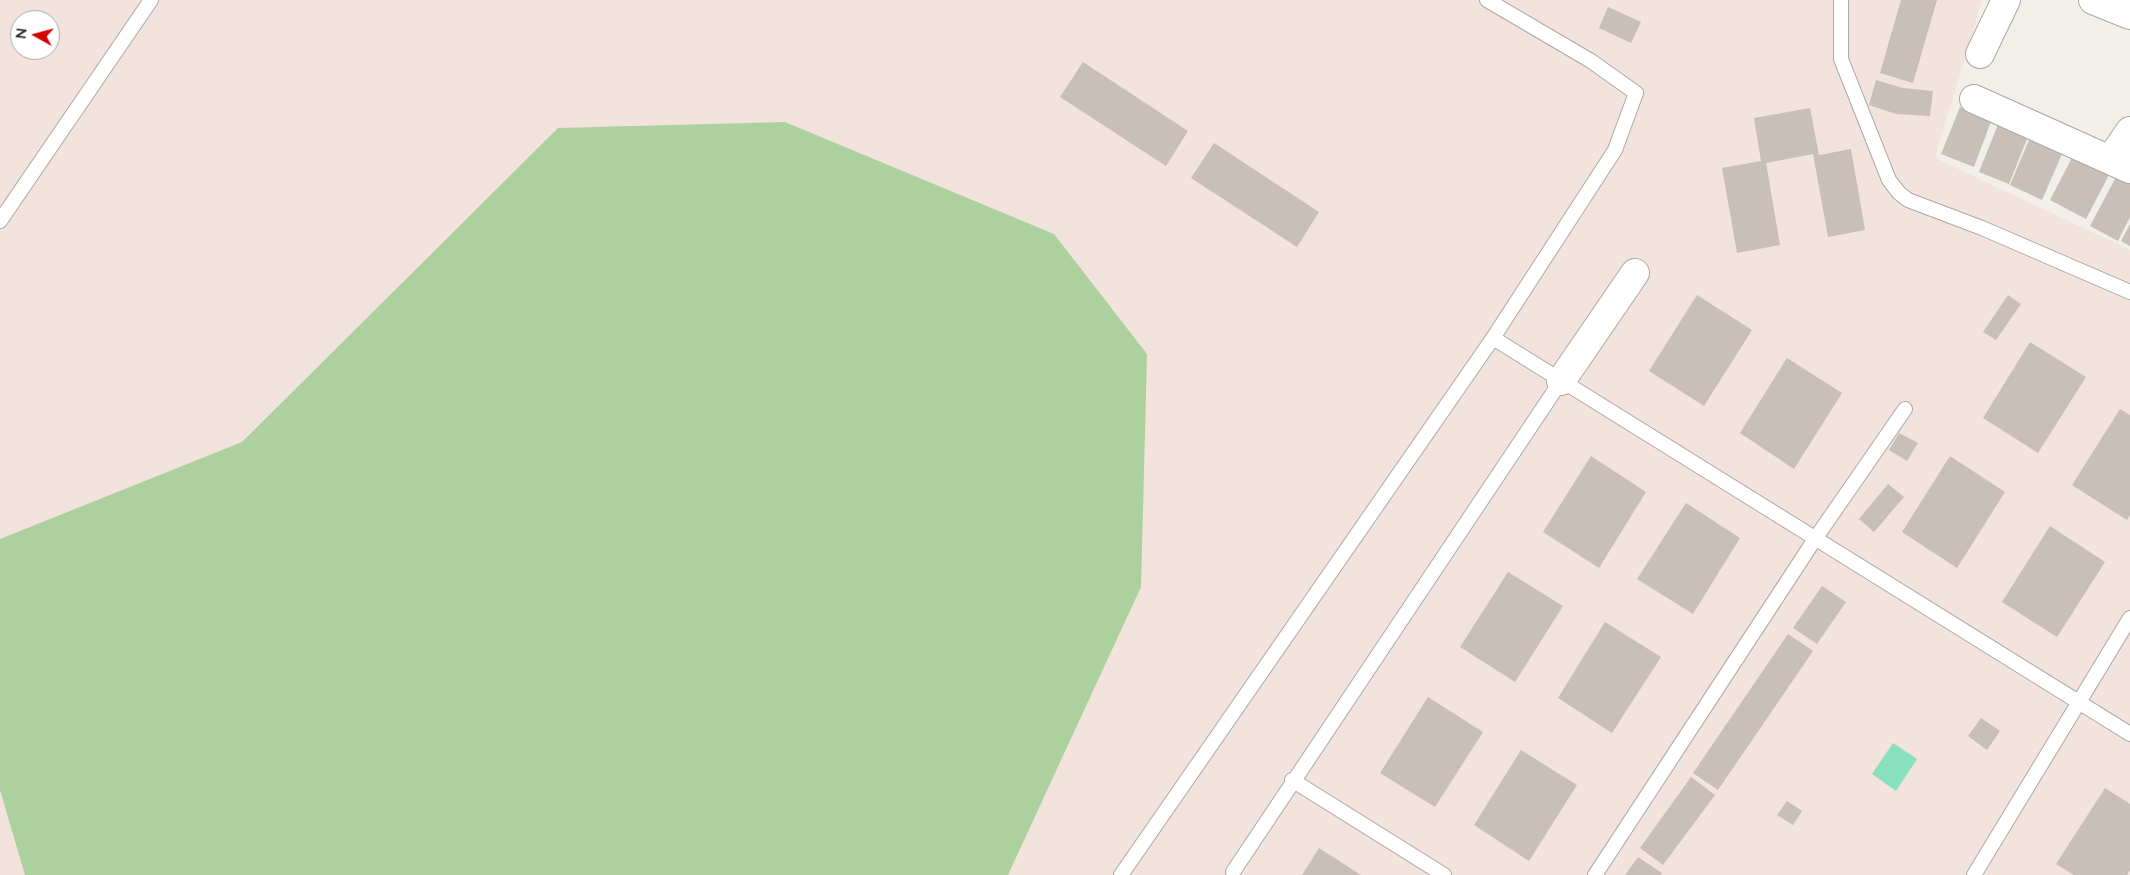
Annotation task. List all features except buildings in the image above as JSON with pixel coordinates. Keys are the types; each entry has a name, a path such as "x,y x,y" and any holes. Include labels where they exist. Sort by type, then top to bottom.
{"street":[{"path":"1980,54 2006,0"},
{"path":"2094,0 2130,15"},
{"path":"1974,99 2120,164 2130,131"},
{"path":"1561,380 1635,273"}],"lane":[{"path":"0,221 151,0"},
{"path":"1121,875 1493,338 1615,150 1636,93 1591,61 1487,0"},
{"path":"1841,0 1841,59 1889,180 1899,193 1908,200 1982,228 2130,292"},
{"path":"1493,338 2130,734"},
{"path":"1233,872 1292,780 1561,380"},
{"path":"1595,875 1904,409"},
{"path":"1974,875 2080,704 2130,618"},
{"path":"1292,780 1444,875"}],"shaded area":[{"path":"0,0 1982,0 1935,158 2130,250 2130,875 0,875"}],"green space":[{"path":"785,122 1054,234 1147,354 1141,587 1008,875 25,875 0,790 0,539 242,442 558,128"},
{"path":"1893,743 1917,759 1896,791 1872,774"}]}
